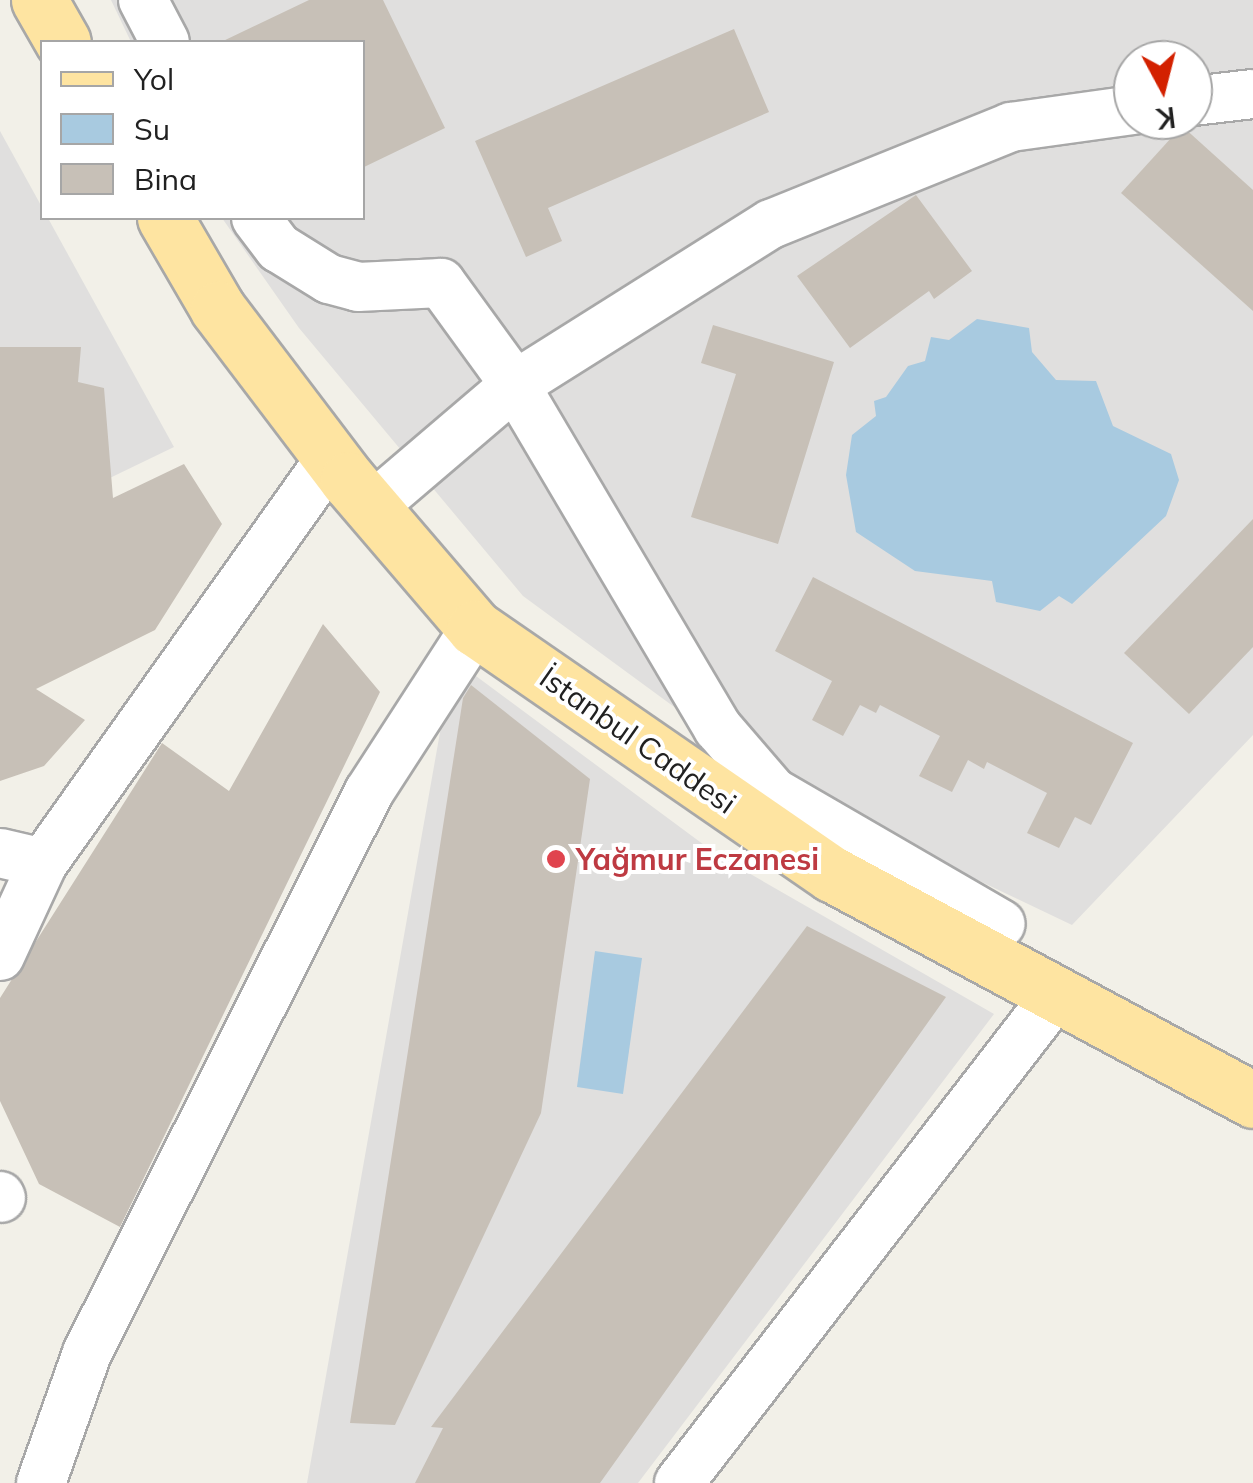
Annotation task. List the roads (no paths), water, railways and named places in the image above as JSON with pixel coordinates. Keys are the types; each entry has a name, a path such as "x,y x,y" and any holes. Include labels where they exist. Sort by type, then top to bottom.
{"main road":[{"path":"39,0 63,40"},
{"name":"İstanbul Caddesi","path":"166,220 218,309 331,458 475,628 832,874 1253,1100"}],"street":[{"path":"143,0 164,40"},
{"path":"1213,99 1253,94"},
{"path":"372,507 516,385 771,224 1011,127 1113,113"},
{"path":"258,220 279,248 329,279 358,287 440,283 516,385 718,728 772,792 1000,924"},
{"path":"0,956 22,858 331,458"},
{"path":"41,1483 88,1353 370,792 475,628"},
{"path":"678,1483 1056,994"}],"water":[{"path":"977,319 1029,328 1032,352 1056,380 1096,381 1113,426 1171,454 1179,480 1166,516 1072,604 1059,596 1040,611 996,602 992,581 915,571 856,532 846,475 852,435 876,416 874,401 886,397 908,366 925,361 931,337 949,340"},
{"path":"595,951 642,958 623,1094 577,1087"}],"place":[{"name":"Yağmur Eczanesi","path":"556,859"}]}
